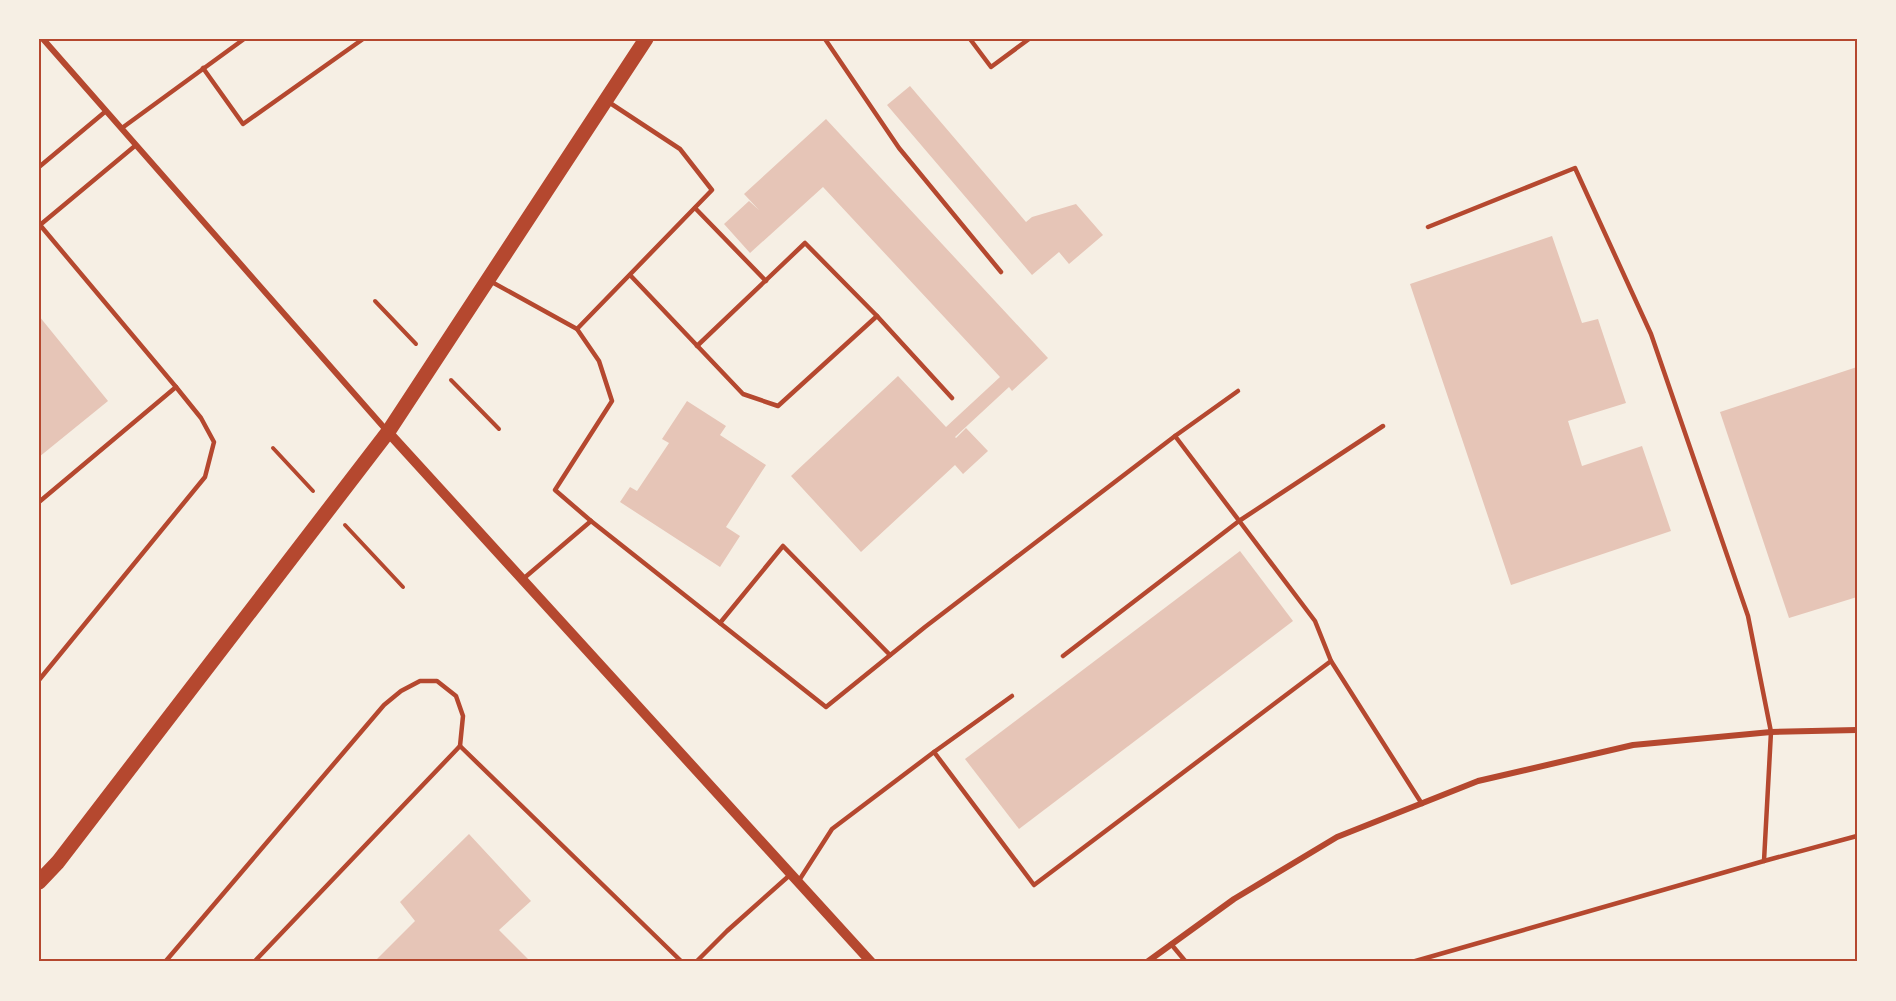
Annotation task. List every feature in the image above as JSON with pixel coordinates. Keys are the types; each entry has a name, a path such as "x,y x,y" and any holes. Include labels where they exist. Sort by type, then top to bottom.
{"main road":[{"path":"39,882 57,862 388,432 646,39"}],"street":[{"path":"43,39 388,432 871,962"},
{"path":"1147,962 1234,898 1337,837 1478,781 1633,745 1771,732 1857,730"}],"lane":[{"path":"122,128 244,39"},
{"path":"203,69 243,124 363,39"},
{"path":"825,39 899,148 1001,272"},
{"path":"970,39 991,67 1029,39"},
{"path":"577,329 712,190 680,149 606,100"},
{"path":"39,167 106,111"},
{"path":"39,680 205,477 214,442 201,418 40,226 136,145"},
{"path":"1428,228 1575,168 1655,345 1748,616 1771,732 1764,861"},
{"path":"695,208 766,281"},
{"path":"697,346 805,243 877,316 952,398"},
{"path":"630,275 743,394 778,406 877,316"},
{"path":"488,280 577,329 599,361 612,401 555,490 826,707 1174,436 1238,391"},
{"path":"39,502 176,387"},
{"path":"1063,656 1239,521 1383,426"},
{"path":"1174,436 1315,621 1332,661 1422,804"},
{"path":"523,579 591,520"},
{"path":"720,623 783,546 890,655"},
{"path":"934,752 1034,885 1332,661"},
{"path":"165,962 384,705 401,691 420,681 437,681 456,696 463,716 460,746 254,962"},
{"path":"696,962 727,931 794,878 832,829 1012,696"},
{"path":"460,746 682,962"},
{"path":"1412,962 1857,836"},
{"path":"1171,944 1186,962"}],"building":[{"path":"910,86 1026,222 1032,217 1076,204 1103,235 1069,264 1059,252 1032,275 887,105"},
{"path":"826,119 1048,358 1012,391 1009,387 955,437 966,428 988,451 963,474 955,465 861,552 791,476 898,376 946,427 1000,377 823,187 750,253 724,224 749,201 759,210 744,194"},
{"path":"1552,236 1582,323 1598,319 1626,403 1568,421 1582,466 1642,446 1671,531 1511,585 1410,284"},
{"path":"39,316 108,401 39,457"},
{"path":"1857,367 1857,597 1789,618 1720,412"},
{"path":"687,401 726,426 720,435 766,465 726,527 740,536 720,567 620,502 630,487 637,491 669,443 662,439"},
{"path":"1240,551 1293,621 1019,829 965,759"},
{"path":"469,834 531,901 499,930 531,962 374,962 415,921 400,902"}]}
